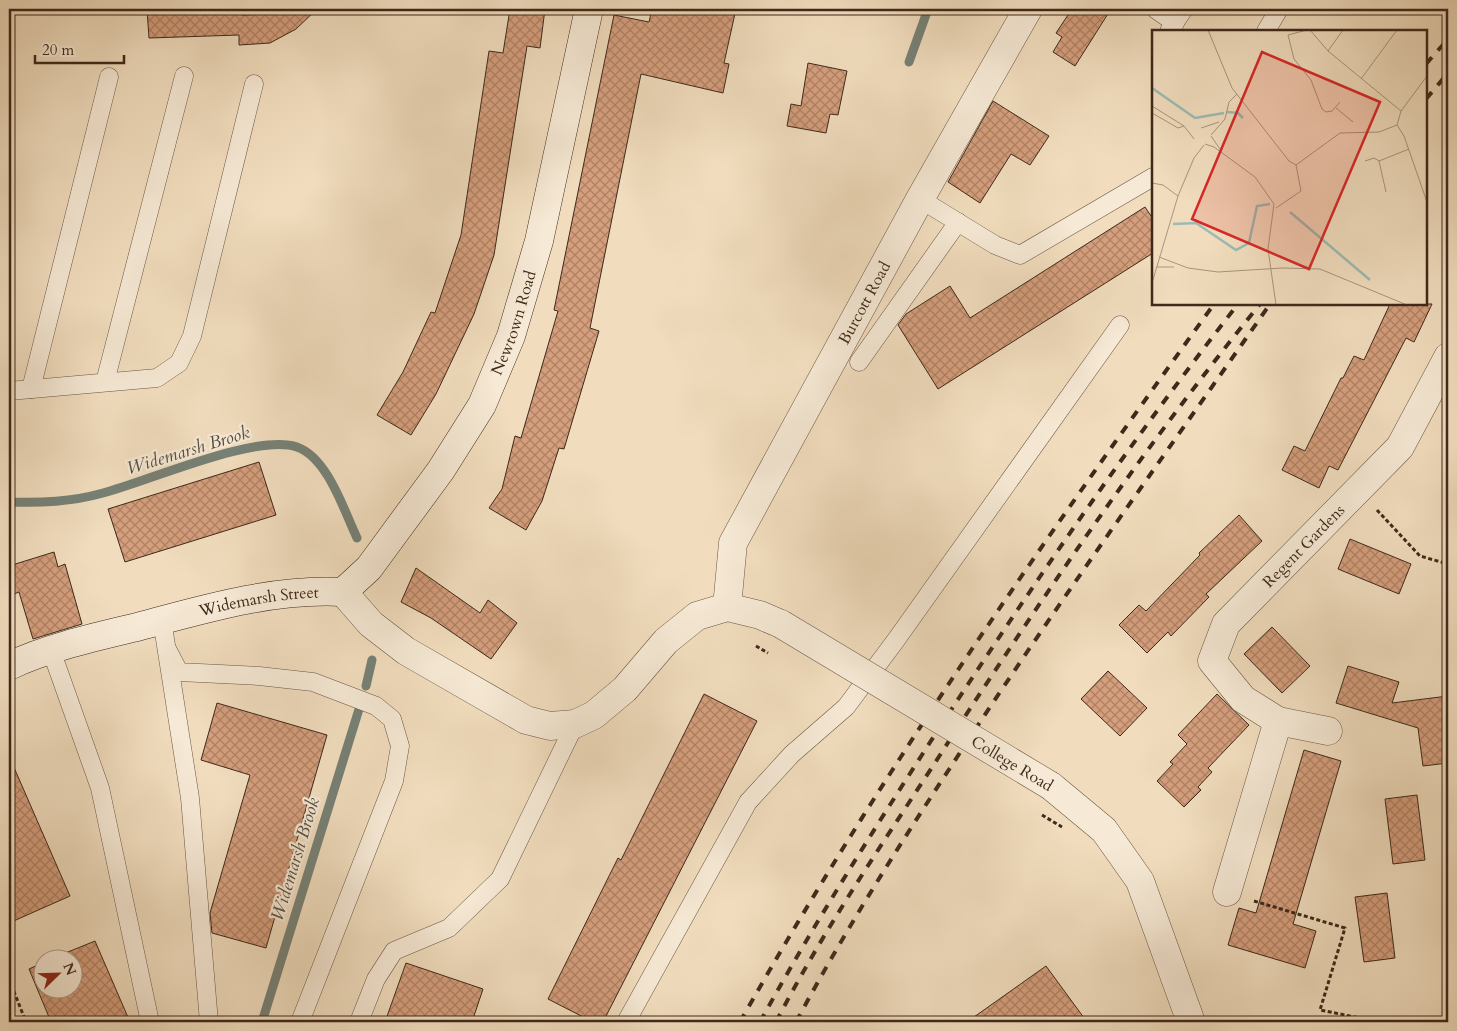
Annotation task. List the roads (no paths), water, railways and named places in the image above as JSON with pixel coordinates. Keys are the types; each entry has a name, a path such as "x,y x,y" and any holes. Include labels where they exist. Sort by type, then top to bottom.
{"street":[{"name":"Newtown Road","path":"343,592 369,568 441,470 482,405 511,336 540,241 589,9"},
{"name":"Burcott Road","path":"727,607 733,543 920,199 1028,9"},
{"name":"Regent Gardens","path":"1328,731 1278,721 1243,699 1212,661 1226,624 1400,447 1448,357"},
{"name":"Widemarsh Street","path":"9,666 51,650 162,620 263,597 314,590 343,592"},
{"path":"343,592 371,624 406,651 526,720 550,726 574,724 594,715 625,689 666,641 698,616 727,607"},
{"name":"College Road","path":"727,607 760,614 781,624 1051,786 1104,830 1140,881 1155,917 1190,1022"},
{"path":"1227,892 1278,721"}],"lane":[{"path":"1155,9 1176,21"},
{"path":"1267,30 1279,9"},
{"path":"31,389 109,76"},
{"path":"105,382 184,76"},
{"path":"9,391 157,378 179,363 192,336 254,84"},
{"path":"920,199 995,245 1020,255 1152,178"},
{"path":"860,362 958,222"},
{"path":"626,1022 748,802 792,754 846,707 902,632 1120,325"},
{"path":"162,620 190,798 209,1022"},
{"path":"167,649 179,672 260,676 312,682 376,706 392,719 400,746 394,781 300,1022"},
{"path":"51,650 100,788 150,1022"},
{"path":"359,1022 376,979 394,951 449,928 500,879 574,724"}],"waterway":[{"path":"909,62 928,9"},
{"name":"Widemarsh Brook","path":"9,502 56,501 91,496 230,452 279,444 297,447 308,453 318,462 334,486 357,538"},
{"name":"Widemarsh Brook","path":"366,686 372,660"},
{"name":"Widemarsh Brook","path":"262,1022 360,706"}],"railway":[{"path":"1427,63 1448,39"},
{"path":"1427,98 1448,73"},
{"path":"740,1022 794,929 908,746 1027,568 1213,305"},
{"path":"760,1022 802,948 869,838 1010,621 1121,460 1237,305"},
{"path":"776,1022 794,987 855,887 1016,639 1134,469 1259,305"},
{"path":"796,1022 869,895 987,712 1067,594 1269,305"}]}
